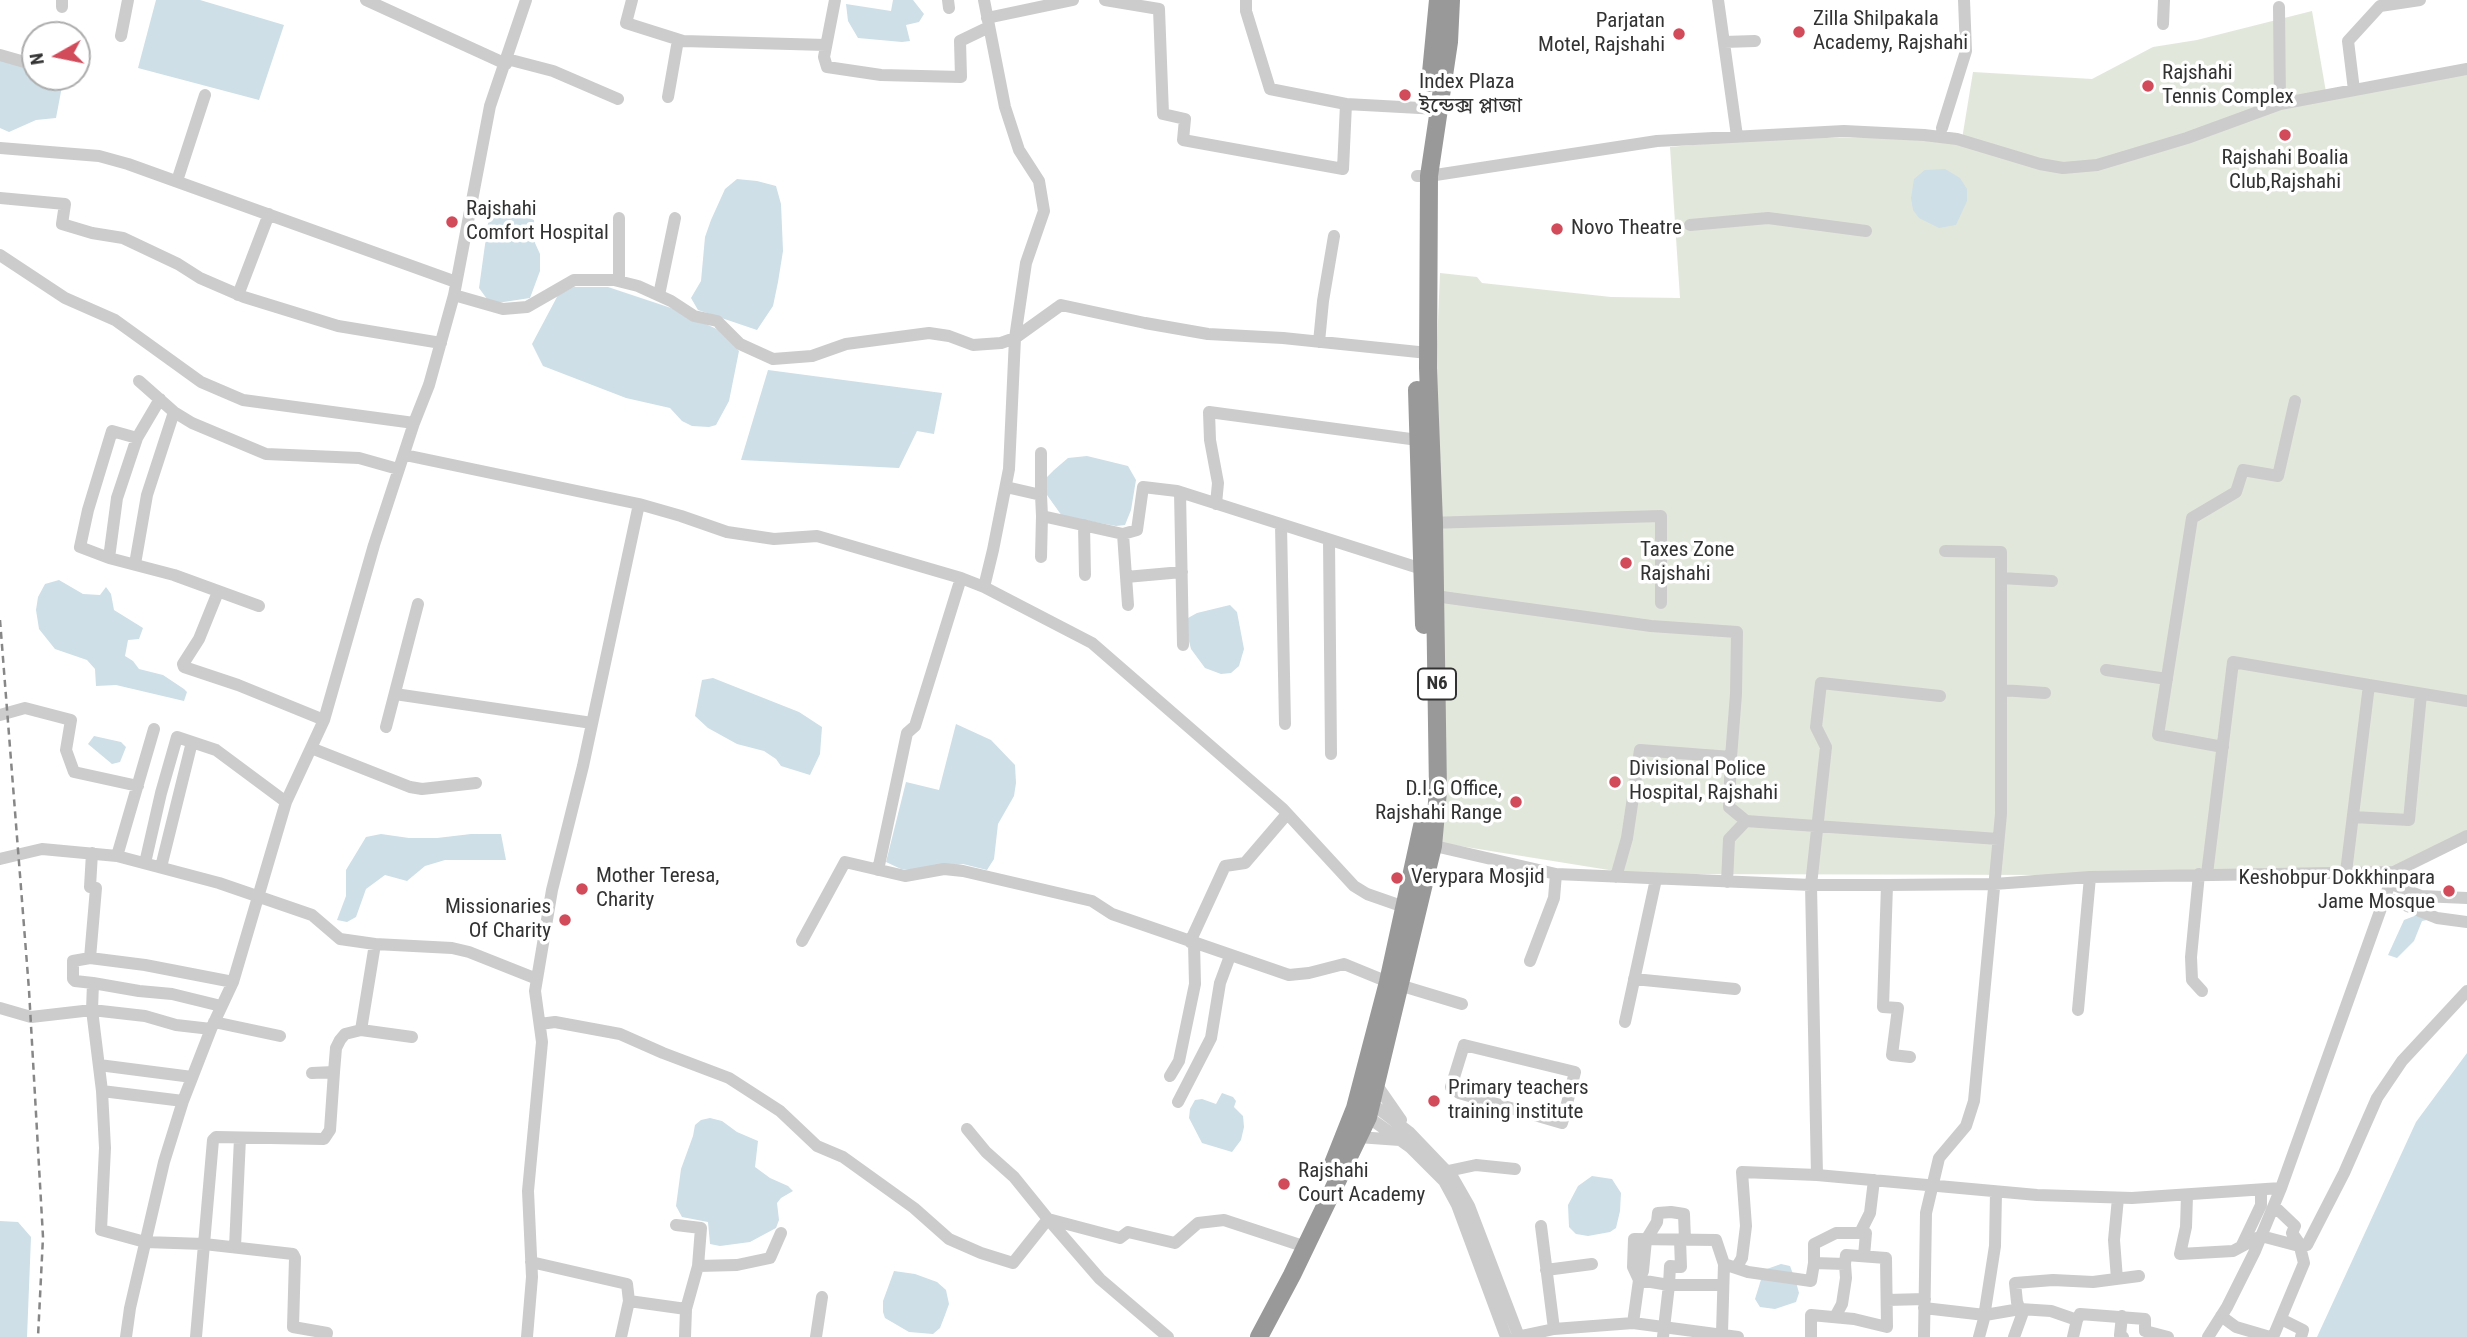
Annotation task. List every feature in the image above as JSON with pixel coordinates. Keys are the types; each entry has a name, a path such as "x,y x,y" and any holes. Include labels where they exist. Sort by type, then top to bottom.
{"highway":[{"name":"N6","path":"1426,844 1422,569 1427,524 1422,353 1423,176 1432,109 1438,0"},
{"name":"N6","path":"1432,109 1449,42 1451,0"},
{"name":"N6","path":"1247,1337 1301,1245 1358,1137 1363,1105 1394,984 1438,790 1435,596 1418,440 1422,353"},
{"name":"N6","path":"1259,1337 1301,1245 1328,1174 1376,1084 1394,984"}],"street":[{"path":"121,36 128,0"},
{"path":"366,0 506,61 553,71 618,99"},
{"path":"126,1337 130,1308 164,1162 183,1101 212,1026 233,982 286,802 324,720 398,470 429,385 454,295 490,106 526,0"},
{"path":"632,0 626,23 678,40 760,42 789,46 826,45"},
{"path":"835,0 824,57 828,67 881,75 961,77 960,41 988,23 1073,0"},
{"path":"984,0 1005,107 1019,150 1039,181 1044,211 1026,263 1015,338 1009,469 984,587"},
{"path":"1105,0 1159,9 1163,114 1185,119 1183,140 1343,169 1346,104"},
{"path":"1246,0 1246,11 1270,89 1346,104 1432,109"},
{"path":"1718,0 1737,136"},
{"path":"1942,128 1966,51 1964,0"},
{"path":"2163,24 2164,0"},
{"path":"2354,90 2348,41 2384,3 2420,0"},
{"path":"2279,7 2280,104"},
{"path":"668,97 678,40"},
{"path":"1724,42 1755,41"},
{"path":"0,55 21,61"},
{"path":"1423,176 1631,145 1844,131 1957,139 2040,164 2063,168 2097,165 2187,138 2280,104 2467,69"},
{"path":"177,181 205,95"},
{"path":"0,148 99,156 291,221 314,232 456,282"},
{"path":"0,198 65,204 62,224 123,238 238,295 338,326 441,343"},
{"path":"238,295 269,214"},
{"path":"619,218 620,281"},
{"path":"659,295 675,218"},
{"path":"1690,225 1768,218 1866,231"},
{"path":"1320,342 1323,301 1334,236"},
{"path":"0,256 65,298 115,320 201,382 243,400 414,423"},
{"path":"454,295 503,309 527,307 574,280 620,281 659,295 694,316 717,321 740,344 773,359 811,356 846,344 929,333 949,335 973,345 1001,343 1015,338 1061,304 1208,334 1422,353"},
{"path":"139,381 174,412 192,423 266,454 359,458 398,470"},
{"path":"109,558 117,498 137,438 160,399"},
{"path":"2222,747 2158,736 2192,519 2236,492 2244,470 2278,476 2295,401"},
{"path":"135,564 147,495 174,412"},
{"path":"1216,504 1218,483 1210,440 1209,412 1418,440"},
{"path":"137,438 112,431 88,510 80,547 109,558 174,575 259,606"},
{"path":"1041,453 1041,557"},
{"path":"405,455 639,504 727,532 774,539 817,536 984,587 1092,643 1287,814 1354,886 1367,894 1411,910"},
{"path":"1006,487 1041,495"},
{"path":"1041,516 1123,534 1137,530 1143,487 1180,492 1422,569"},
{"path":"1180,492 1184,645"},
{"path":"527,1337 531,1262 528,1192 542,1042 535,991 552,890 592,723 639,504"},
{"path":"1427,524 1661,516 1661,603"},
{"path":"1084,525 1085,575"},
{"path":"1281,525 1285,724"},
{"path":"1123,534 1128,605"},
{"path":"1329,540 1331,754"},
{"path":"1924,1337 1926,1213 1939,1158 1966,1126 1974,1101 2001,814 2001,552 1945,551"},
{"path":"1126,577 1182,572"},
{"path":"878,870 907,733 915,726 961,578"},
{"path":"2001,578 2052,581"},
{"path":"218,592 199,639 183,664 184,667 238,685 324,720"},
{"path":"1435,596 1650,626 1737,632 1729,807 1746,821 1998,839"},
{"path":"386,727 418,604"},
{"path":"2202,991 2192,980 2191,957 2233,663 2467,701"},
{"path":"2106,670 2167,679"},
{"path":"1816,1175 1811,885 1826,747 1816,727 1821,683 1940,696"},
{"path":"2346,872 2369,685"},
{"path":"2002,690 2045,693"},
{"path":"395,694 592,723"},
{"path":"2353,817 2409,821 2421,694"},
{"path":"0,715 25,708 71,720 66,750 74,772 138,786"},
{"path":"117,856 154,729"},
{"path":"145,863 177,737 216,751 286,802"},
{"path":"161,867 192,742"},
{"path":"312,748 400,785 422,789 476,783"},
{"path":"1616,877 1627,838 1640,750 1731,757"},
{"path":"1170,1076 1179,1061 1195,984 1192,942 1225,866 1245,863 1287,814"},
{"path":"1727,882 1729,839 1746,821"},
{"path":"2208,1337 2221,1316 2274,1206 2392,877 2467,836"},
{"path":"1426,844 1556,874 1811,885 1887,885 1994,884 2090,877 2346,872 2392,877 2421,896 2467,898"},
{"path":"0,859 42,849 117,856 257,895 312,915 340,939 375,944 452,948 537,979"},
{"path":"90,958 96,888 90,887 92,853"},
{"path":"802,941 845,862 905,876 944,869 1093,901 1112,914 1289,975 1344,964 1394,984 1462,1004"},
{"path":"1530,961 1554,898 1556,874"},
{"path":"2078,1010 2090,877"},
{"path":"1625,1022 1656,879"},
{"path":"1887,885 1883,1007 1898,1008 1892,1055 1910,1057"},
{"path":"2385,897 2432,915 2467,922"},
{"path":"2432,915 2436,897"},
{"path":"361,1030 375,944"},
{"path":"1178,1102 1211,1038 1220,983 1230,956"},
{"path":"221,1006 172,994 79,983 73,979 73,961 90,958 145,965 233,982"},
{"path":"1634,979 1735,989"},
{"path":"93,983 92,1010 102,1091 105,1148 100,1230 145,1242 204,1244 293,1254 293,1327 327,1333 326,1337"},
{"path":"2187,1195 2186,1227 2180,1254 2232,1251 2261,1236 2300,1246 2307,1245 2344,1173 2377,1098 2402,1061 2467,991"},
{"path":"0,1009 31,1017 92,1010 145,1016 176,1025 212,1026 280,1036"},
{"path":"540,1024 555,1022 620,1034 729,1078 780,1111 817,1146 843,1157 914,1208 949,1239 981,1253 1013,1263 1048,1219"},
{"path":"196,1337 213,1140 216,1137 324,1139 328,1136 340,1040 345,1034 361,1030 412,1037"},
{"path":"1464,1045 1575,1072 1562,1123 1459,1093 1451,1087 1464,1045"},
{"path":"99,1065 192,1077"},
{"path":"313,1073 334,1072"},
{"path":"1376,1084 1410,1147 1444,1181 1457,1205 1506,1337"},
{"path":"102,1091 183,1101"},
{"path":"1363,1105 1448,1171 1469,1206 1518,1337 1554,1329 1633,1323 1663,1332 1729,1336 1722,1285 1730,1266 1742,1258 1746,1226 1742,1172 1816,1175 1996,1192 2118,1198 2281,1188"},
{"path":"967,1129 986,1152 1014,1177 1100,1279 1168,1337"},
{"path":"1358,1137 1404,1136"},
{"path":"235,1247 240,1138"},
{"path":"1448,1171 1476,1165 1515,1169"},
{"path":"1860,1233 1870,1213 1874,1180"},
{"path":"2242,1245 2261,1205 2261,1190"},
{"path":"1979,1337 1995,1246 1996,1192"},
{"path":"2117,1279 2114,1240 2118,1198"},
{"path":"2221,1316 2236,1327 2272,1337 2281,1320 2304,1264 2300,1246 2292,1233 2295,1226 2274,1206"},
{"path":"1646,1240 1657,1222 1658,1213 1684,1214 1681,1267 1670,1266 1663,1332"},
{"path":"1048,1219 1120,1238 1128,1232 1175,1243 1198,1223 1224,1220 1301,1245"},
{"path":"676,1225 701,1228 698,1266 686,1309 685,1337"},
{"path":"1541,1226 1554,1329"},
{"path":"698,1266 737,1265 770,1258 781,1233"},
{"path":"1633,1323 1639,1280 1633,1267 1634,1239 1716,1240 1730,1266 1748,1272 1811,1280 1814,1244 1821,1239 1836,1233 1866,1233 1864,1256"},
{"path":"1811,1337 1811,1315 1887,1327 1886,1258 1846,1255 1842,1304 1835,1317"},
{"path":"531,1262 627,1284 629,1301 621,1337"},
{"path":"1814,1263 1845,1264"},
{"path":"1546,1270 1592,1264"},
{"path":"2014,1337 2022,1315 2015,1283 2053,1280 2093,1282 2139,1276"},
{"path":"1639,1280 1670,1285 1722,1285"},
{"path":"816,1337 822,1297"},
{"path":"1887,1300 1925,1304 1984,1316 2020,1309 2051,1311 2077,1320"},
{"path":"629,1301 686,1309"},
{"path":"2073,1337 2080,1314 2145,1319 2147,1334 2168,1337"},
{"path":"2122,1316 2120,1335 2123,1337"},
{"path":"2281,1320 2303,1330 2301,1337"}],"shaded area":[{"path":"156,0 200,0 284,25 259,100 138,68"},
{"path":"893,0 913,0 924,14 919,22 906,25 910,41 858,38 848,21 846,4 891,11"},
{"name":"Rajshahi Tennis Complex","path":"2312,11 2326,92 2097,162 2064,166 1962,139 1973,72 2092,79 2153,47 2197,40"},
{"path":"0,58 21,63 21,91 61,91 56,118 36,120 9,132 0,128"},
{"path":"2467,72 2467,834 2393,869 2053,875 1662,874 1615,871 1441,843 1434,417 1440,273 1477,277 1482,283 1611,297 1680,298 1670,147 1760,139 1935,139 2062,172 2281,107"},
{"path":"1945,169 1960,178 1967,189 1967,201 1956,225 1939,228 1919,218 1913,210 1911,198 1914,179 1925,170"},
{"path":"737,179 776,186 781,204 783,251 778,282 773,306 757,330 698,310 691,298 701,281 705,237 711,220 725,189"},
{"path":"495,215 534,220 540,271 530,298 497,303 487,299 479,288 488,223"},
{"path":"574,287 608,287 671,308 721,331 739,351 729,401 716,425 692,426 682,421 670,408 626,398 543,366 532,344 558,295"},
{"path":"768,370 942,393 934,434 917,431 899,468 741,460"},
{"path":"1087,456 1128,466 1136,480 1131,510 1125,525 1116,526 1062,516 1047,495 1045,479 1054,470 1068,458"},
{"path":"59,580 83,594 100,595 106,587 111,594 114,610 143,628 139,639 128,640 125,656 139,669 163,675 184,689 187,692 184,701 116,685 96,686 95,669 87,660 55,649 39,629 36,610 38,597 45,584"},
{"path":"1230,605 1237,612 1244,649 1239,666 1231,673 1221,674 1205,668 1191,649 1185,626 1188,618 1197,613"},
{"path":"713,678 799,712 822,727 820,754 810,775 781,766 764,751 737,744 708,728 695,716 702,680"},
{"path":"956,724 991,740 1015,765 1014,796 998,824 994,859 987,870 963,864 917,871 901,869 886,862 906,782 939,790"},
{"path":"94,736 121,742 126,747 120,762 112,764 88,744"},
{"path":"381,834 437,838 501,834 506,860 445,860 425,866 407,881 385,875 366,889 356,917 347,922 337,920 346,896 346,870 366,837"},
{"path":"2417,915 2427,920 2422,921 2414,941 2397,958 2388,955 2404,920"},
{"path":"2467,1053 2467,1337 2317,1337 2416,1122"},
{"path":"1222,1093 1233,1097 1236,1101 1234,1107 1243,1116 1241,1140 1232,1152 1202,1143 1189,1118 1195,1100 1202,1099 1216,1104"},
{"path":"710,1118 722,1121 737,1132 758,1141 755,1167 793,1191 777,1203 779,1220 776,1228 750,1242 720,1246 710,1244 708,1222 682,1217 676,1206 681,1169 695,1125"},
{"path":"1592,1176 1612,1179 1621,1193 1616,1228 1610,1232 1588,1236 1576,1234 1569,1227 1568,1205 1578,1186"},
{"path":"0,1221 18,1222 31,1237 27,1337 0,1337"},
{"path":"1781,1264 1790,1266 1799,1293 1796,1302 1775,1309 1760,1307 1755,1299 1764,1270"},
{"path":"894,1271 915,1274 937,1282 946,1290 949,1304 940,1328 933,1334 909,1332 885,1318 883,1301"}],"railway":[{"path":"0,620 29,990 43,1237 38,1337"}],"place":[{"name":"Zilla Shilpakala Academy, Rajshahi","path":"1799,32"},
{"name":"Parjatan Motel, Rajshahi","path":"1679,34"},
{"name":"Rajshahi Tennis Complex","path":"2148,86"},
{"name":"Index Plaza ইন্ডেক্স প্লাজা","path":"1405,95"},
{"name":"Rajshahi Boalia Club,Rajshahi","path":"2285,135"},
{"name":"Rajshahi Comfort Hospital","path":"452,222"},
{"name":"Novo Theatre","path":"1557,229"},
{"name":"Taxes Zone Rajshahi","path":"1626,563"},
{"name":"Divisional Police Hospital, Rajshahi","path":"1615,782"},
{"name":"D.I.G Office, Rajshahi Range","path":"1516,802"},
{"name":"Verypara Mosjid","path":"1397,878"},
{"name":"Mother Teresa, Charity","path":"582,889"},
{"name":"Keshobpur Dokkhinpara Jame Mosque","path":"2449,891"},
{"name":"Missionaries Of Charity","path":"565,920"},
{"name":"Primary teachers training institute","path":"1434,1101"},
{"name":"Rajshahi Court Academy","path":"1284,1184"}]}
